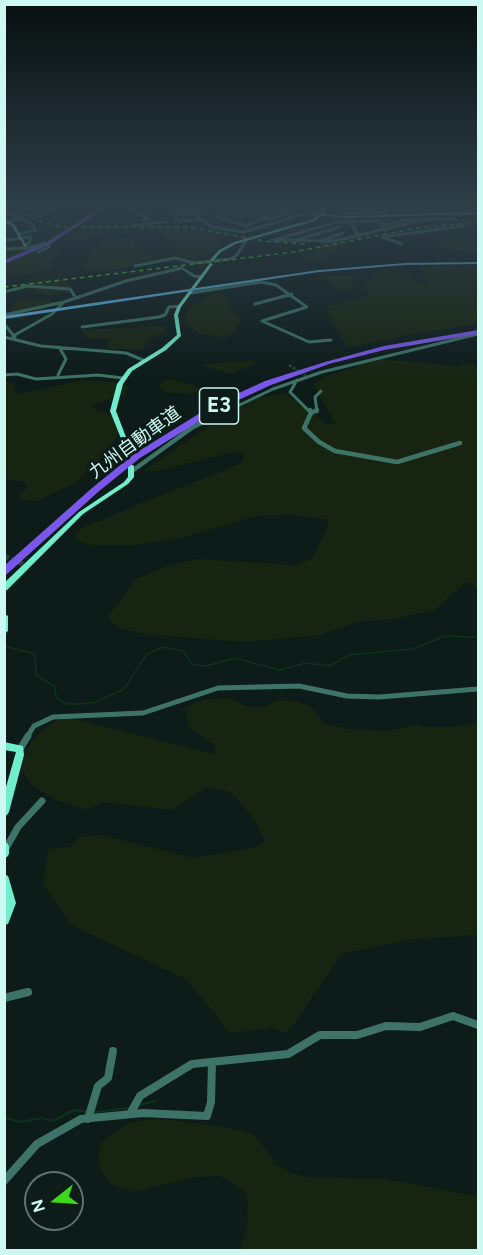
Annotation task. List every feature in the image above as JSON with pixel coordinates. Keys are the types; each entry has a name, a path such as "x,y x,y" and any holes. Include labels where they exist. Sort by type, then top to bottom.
{"highway":[{"name":"九州自動車道","path":"4,562 91,485 140,447 176,423 220,399 263,380 322,360 389,343 478,332"},
{"name":"九州自動車道","path":"4,572 95,490 137,456 216,407 268,383 327,363 384,348 478,332"}],"main road":[{"path":"201,285 202,277 210,266"},
{"path":"4,316 293,272 305,267 380,266"},
{"path":"128,450 112,406 123,378 143,360 164,350 179,335 176,315 190,291 201,285 380,266"},
{"path":"102,301 190,291 292,274"},
{"path":"4,588 25,565 81,513 126,483 131,468"},
{"path":"4,616 4,631"},
{"path":"4,746 20,749 4,812"},
{"path":"4,879 11,903 4,920"}],"street":[{"path":"4,316 64,302 126,281 182,268 195,276 202,277"},
{"path":"190,291 261,282 276,285 292,294 307,307 262,321 309,342 331,340"},
{"path":"4,292 28,286 70,289 76,298"},
{"path":"255,304 292,294"},
{"path":"13,336 52,314 64,302"},
{"path":"82,327 159,317 165,315 170,306 180,306"},
{"path":"4,324 13,336 27,344"},
{"path":"131,468 193,427 273,388 307,376 478,332"},
{"path":"4,338 27,344 126,352 143,360"},
{"path":"58,375 66,359 59,347"},
{"path":"4,375 17,374 36,379 58,375 85,378 98,375 123,378"},
{"path":"297,380 290,392 307,406 311,413"},
{"path":"311,413 317,412 315,398 321,391"},
{"path":"311,413 304,428 319,442 335,451 354,453 364,458 397,462 460,443"},
{"path":"20,749 34,726 54,717 143,713 218,688 299,686 347,696 379,697 478,689"},
{"path":"5,850 18,827 42,801"},
{"path":"4,998 28,992"},
{"path":"130,1114 140,1096 192,1064 288,1054 320,1035 357,1035 386,1026 420,1027 453,1016 478,1025"},
{"path":"88,1119 98,1086 108,1078 112,1051"},
{"path":"4,1181 37,1144 81,1119 130,1114 207,1116 211,1102 212,1062"}],"green space":[{"path":"5,266 51,266 47,270 19,276 5,276"},
{"path":"84,266 140,266 102,271 82,268"},
{"path":"478,266 478,324 407,335 347,348 326,311 329,306 369,296 364,285 381,268 399,272 426,287 429,284 420,267"},
{"path":"326,276 355,276 352,291 337,292"},
{"path":"61,278 76,292 48,295 24,287 28,282"},
{"path":"220,292 229,301 229,308 242,319 233,334 223,338 198,333 184,322 190,307 205,297"},
{"path":"26,297 54,303 46,310 28,315 23,319 10,320 9,314 15,303"},
{"path":"165,326 164,333 148,339 144,349 105,349 111,339 87,338 81,330"},
{"path":"379,359 456,366 473,364 478,370 478,591 474,584 465,583 435,610 394,619 358,622 320,635 245,642 144,634 122,629 110,622 108,617 135,579 169,565 197,559 294,565 312,558 329,524 325,519 290,515 256,516 178,539 134,545 90,545 77,541 74,535 81,528 241,463 244,458 242,454 234,452 153,472 144,470 226,414 260,397 285,393 326,423 335,424 313,384 329,375 355,368 366,360"},
{"path":"250,361 257,363 231,374 200,365"},
{"path":"83,380 114,382 129,387 126,395 91,405 94,409 115,416 119,433 95,465 77,482 37,501 20,500 17,496 27,488 27,483 5,478 5,382 15,383 14,391 20,394"},
{"path":"165,380 175,380 198,387 202,391 187,394 164,392 158,385"},
{"path":"229,698 248,707 266,707 277,700 296,701 312,707 324,724 350,729 387,731 419,724 424,727 452,727 478,722 478,935 408,940 342,954 289,1031 281,1032 272,1028 230,1033 186,979 71,925 43,884 48,849 71,847 79,837 102,835 194,858 256,847 265,841 256,823 244,807 232,794 222,790 206,788 172,810 103,802 88,810 54,799 33,786 19,767 31,743 47,726 58,719 71,718 215,754 215,746 189,728 185,708 202,700"},
{"path":"163,1119 218,1126 254,1134 277,1165 302,1177 386,1179 471,1195 478,1194 478,1250 240,1250 247,1225 248,1202 245,1193 232,1182 219,1176 197,1177 132,1192 110,1184 100,1168 99,1154 102,1141 111,1134 131,1122"}],"waterway":[{"path":"4,558 10,561"},
{"path":"4,593 27,571"},
{"path":"4,608 7,616"},
{"path":"4,643 7,632"},
{"path":"4,646 35,654 36,675 54,686 57,699 67,704 81,704 96,702 124,689 147,654 163,647 183,651 192,664 196,665 206,666 235,658 279,670 306,663 330,666 349,655 413,649 444,636 476,637"},
{"path":"139,1105 156,1101"},
{"path":"95,1112 129,1108"},
{"path":"4,1117 20,1122 42,1118 53,1121 74,1110 87,1112"}],"tunnel":[{"path":"289,365 306,376"},
{"path":"4,556 23,564"}],"railway":[{"path":"4,287 182,266"}]}
